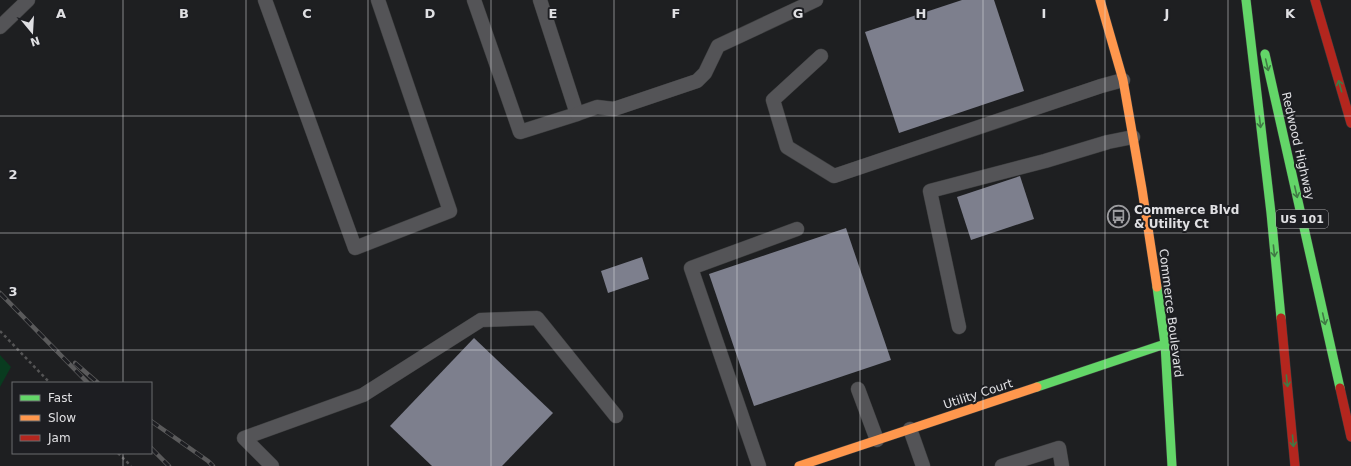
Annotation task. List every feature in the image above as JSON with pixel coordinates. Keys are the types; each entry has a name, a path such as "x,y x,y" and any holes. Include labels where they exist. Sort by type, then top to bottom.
{"main road":[{"name":"Commerce Boulevard","path":"1100,0 1123,80 1165,344 1172,466"},
{"path":"1246,0 1271,213 1295,466"},
{"path":"1252,0 1258,23"},
{"path":"1314,0 1351,123"},
{"name":"Redwood Highway","path":"1263,46 1351,437"},
{"name":"Utility Court","path":"798,466 1165,344"}],"lane":[{"path":"265,0 355,248 450,211 378,0"},
{"path":"474,0 520,132 597,107 614,109 697,81 705,73 718,46 816,0"},
{"path":"540,0 577,114"},
{"path":"0,28 19,3"},
{"path":"821,56 773,100 787,147 834,176 1101,86 1123,80"},
{"path":"959,327 930,191 1046,161 1108,142 1133,138"},
{"path":"760,466 691,268 797,229"},
{"path":"272,466 244,438 363,395 481,320 537,318 616,416"},
{"path":"858,389 877,440"},
{"path":"910,429 923,466"},
{"path":"1002,466 1059,448 1062,466"}],"path":[{"path":"0,332 49,382"},
{"path":"119,454 131,466"}],"green space":[{"path":"0,355 11,367 0,387"}],"building":[{"path":"962,0 994,0 1024,91 899,133 865,32"},
{"path":"1020,176 1034,219 971,240 957,197"},
{"path":"846,228 891,360 754,406 709,274"},
{"path":"642,257 649,279 608,293 601,271"},
{"path":"474,338 553,413 502,466 432,466 390,426"}],"railway":[{"path":"0,293 87,382"},
{"path":"75,363 97,382"},
{"path":"152,422 213,466"},
{"path":"152,449 169,466"}],"traffic: fast":[{"path":"1246,0 1271,213 1281,318"},
{"path":"1265,54 1340,388"},
{"path":"1157,287 1165,344 1172,466"},
{"path":"1037,387 1165,344"}],"traffic: slow":[{"path":"1100,0 1123,80 1157,287"},
{"path":"799,466 1037,387"}],"traffic: jam":[{"path":"1315,0 1351,123"},
{"path":"1281,318 1295,466"},
{"path":"1340,388 1351,437"}],"place":[{"name":"Commerce Blvd & Utility Ct","path":"1119,217"}]}
